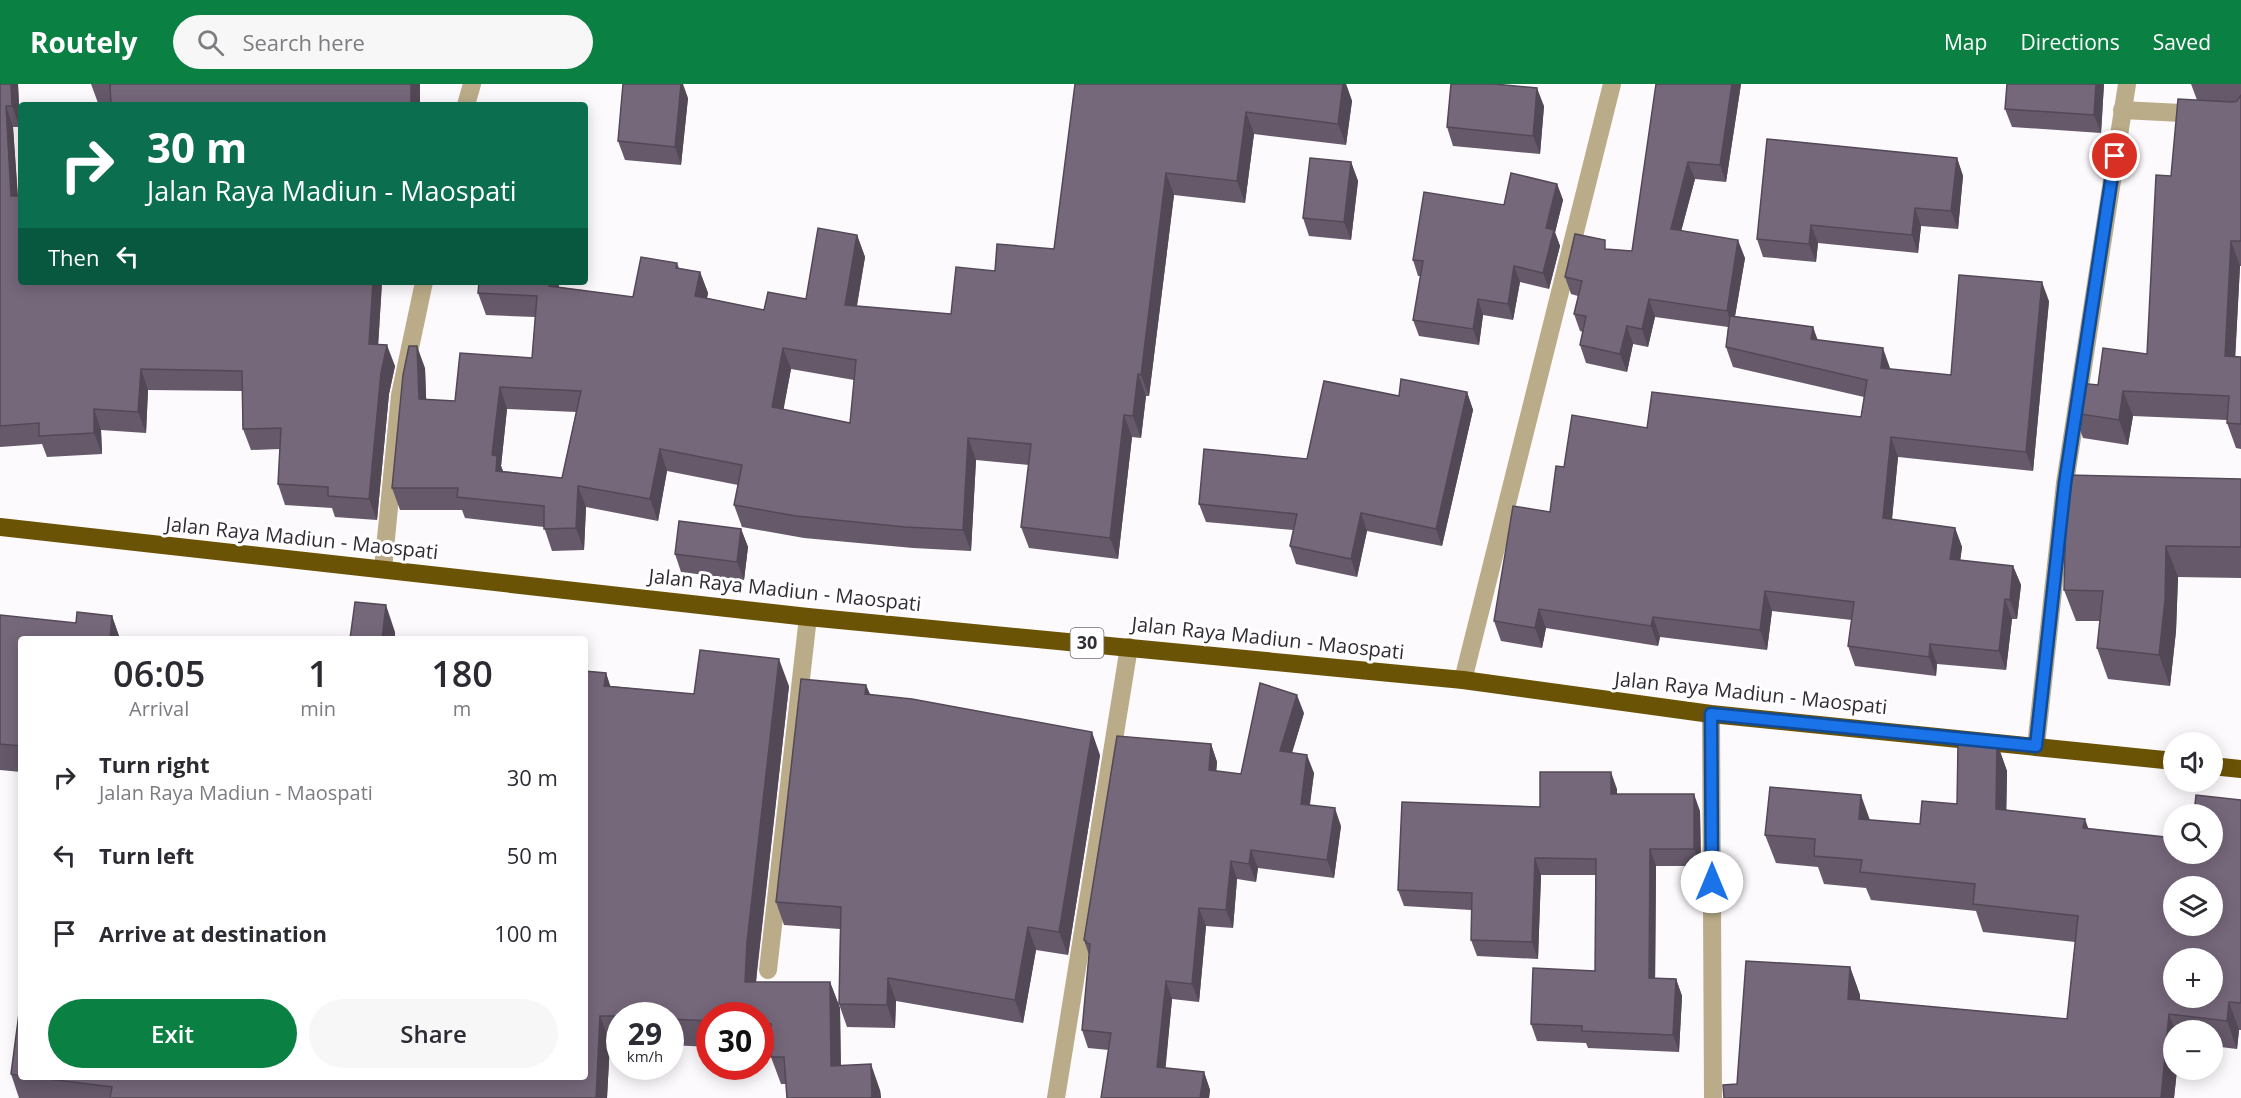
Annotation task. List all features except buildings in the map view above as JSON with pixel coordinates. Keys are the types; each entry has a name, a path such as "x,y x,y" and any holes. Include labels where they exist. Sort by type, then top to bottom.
{"highway":[{"name":"Jalan Raya Madiun - Maospati","path":"0,527 807,617 1463,680 1711,714 2163,760"},
{"path":"2223,767 2241,769"}],"street":[{"path":"467,102 472,84"},
{"path":"1463,680 1612,84"},
{"path":"2036,746 2065,483 2127,84"},
{"path":"2122,110 2241,116"},
{"path":"383,569 400,395 423,285"},
{"path":"768,970 807,617"},
{"path":"1056,1098 1129,647"},
{"path":"1711,714 1713,1098"}],"route":[{"path":"1712,882 1711,714 2036,746 2065,483 2115,156"}]}
